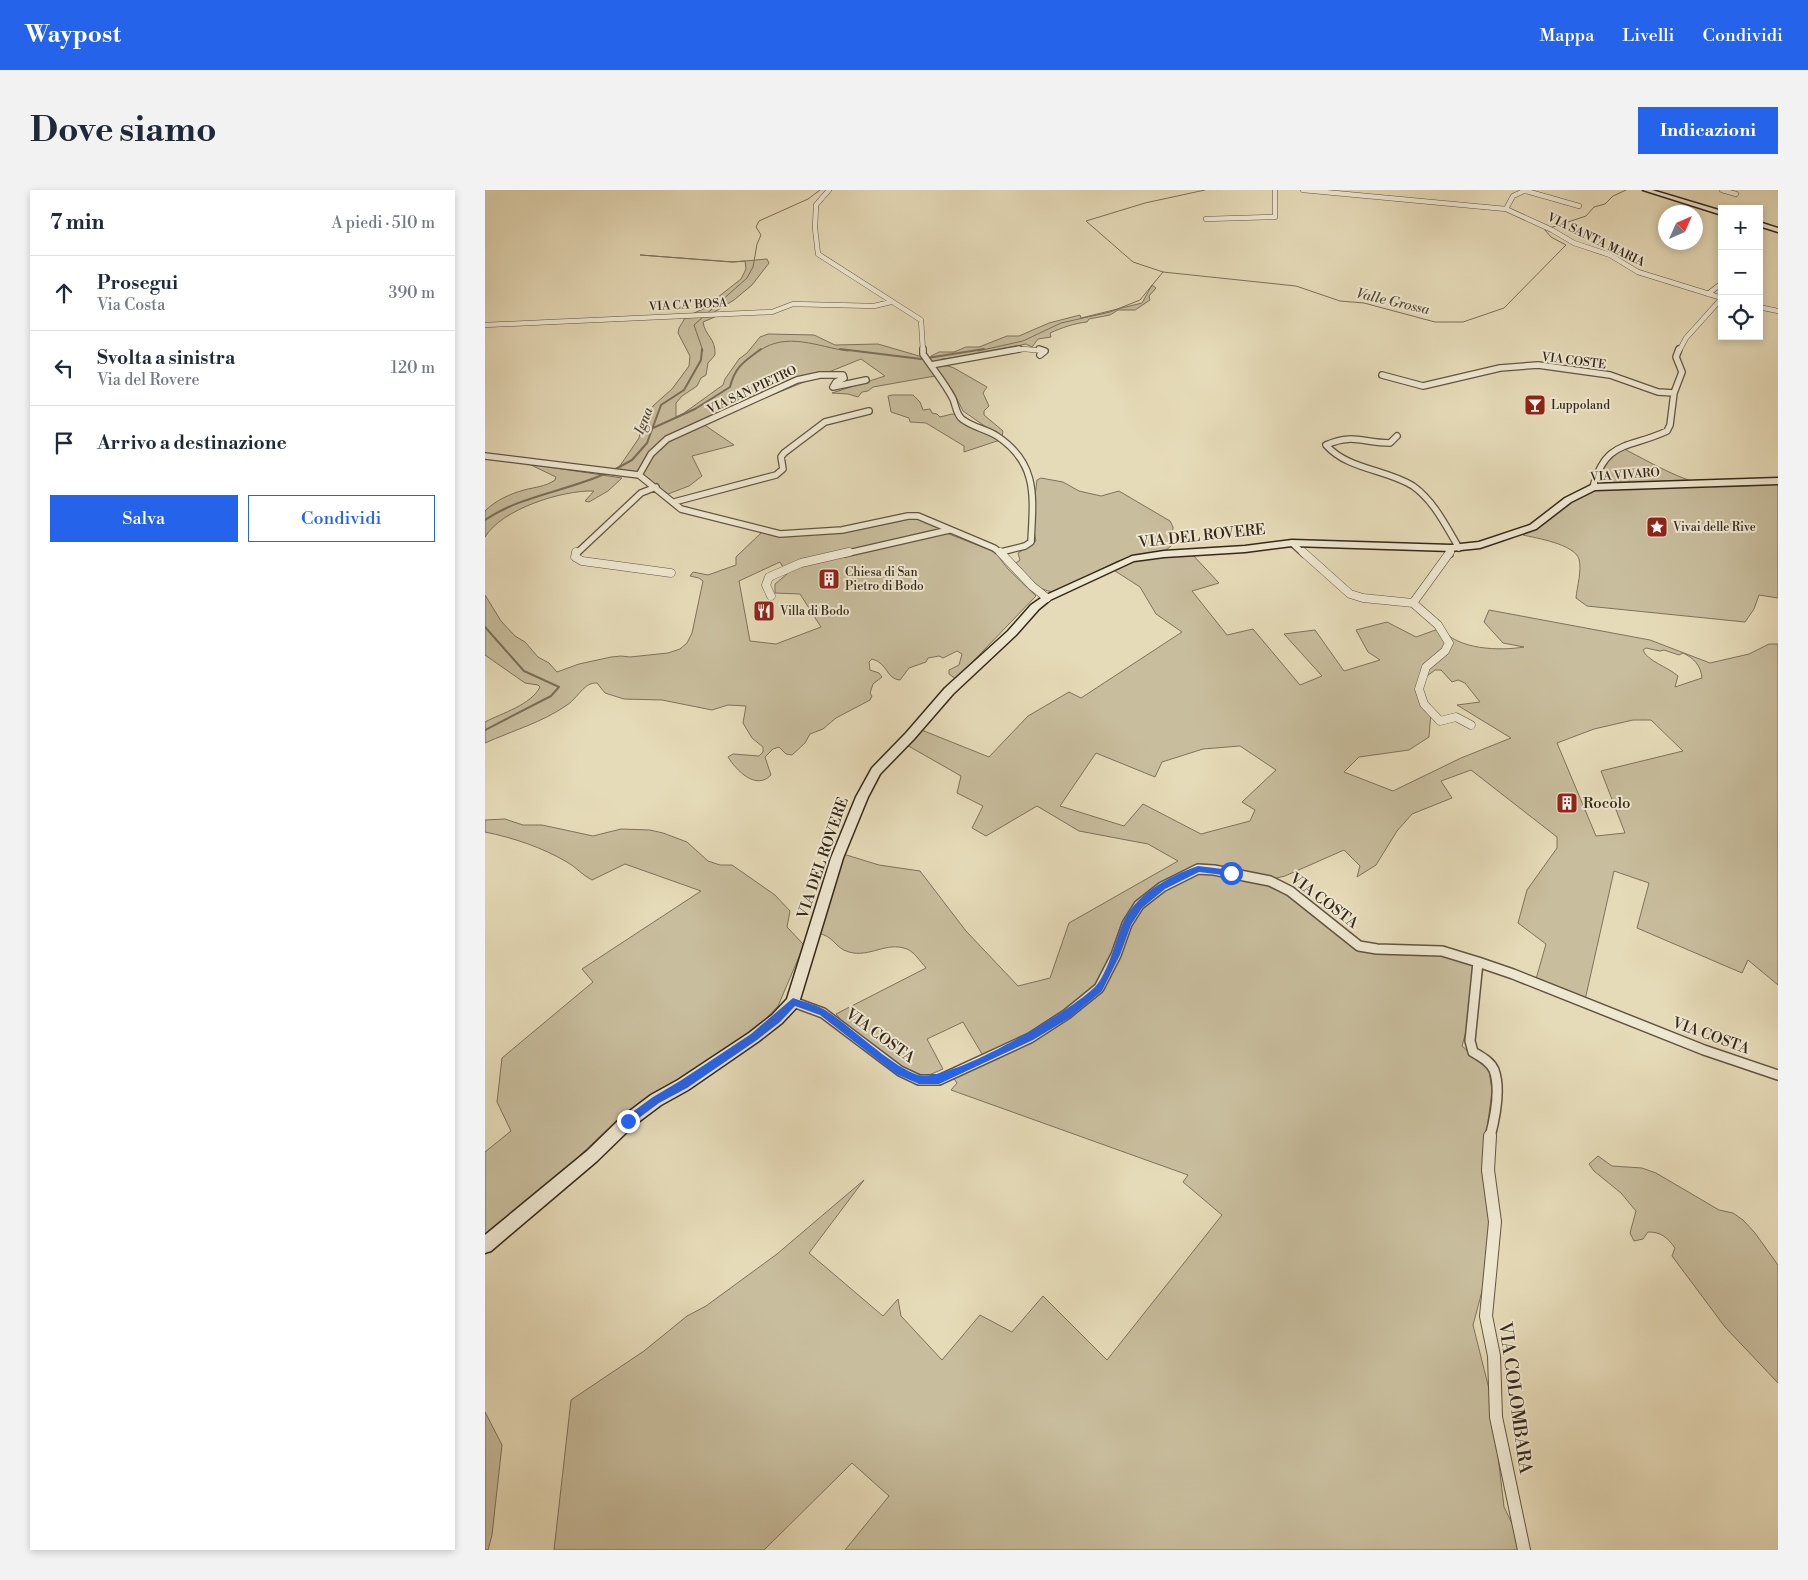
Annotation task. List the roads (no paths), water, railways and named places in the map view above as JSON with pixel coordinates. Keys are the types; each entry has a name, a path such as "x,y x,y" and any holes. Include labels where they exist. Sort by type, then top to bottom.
{"street":[{"path":"829,190 816,205 815,228 819,254 921,320 923,354 953,399 959,416 964,421 995,435 1009,446 1020,458 1032,480 1031,542 1025,546 1001,552"},
{"path":"1206,219 1275,216 1275,190"},
{"name":"VIA SANTA MARIA","path":"1303,190 1506,209 1552,230 1574,243 1610,256 1638,272 1718,297"},
{"path":"1506,209 1513,196 1525,190 1579,206"},
{"path":"1646,190 1718,212"},
{"path":"1723,190 1735,194"},
{"path":"1763,225 1778,230"},
{"path":"1708,294 1718,285"},
{"name":"VIA CA' BOSA","path":"485,325 772,312 793,304 874,306 891,302"},
{"path":"1593,487 1597,468 1604,457 1621,447 1667,430 1670,425 1674,393 1682,372 1676,357 1680,347 1718,303"},
{"path":"1763,308 1778,311"},
{"path":"928,360 1041,348 1045,351 1040,355"},
{"name":"VIA COSTE","path":"1382,376 1423,386 1499,368 1546,366 1593,371 1658,392 1674,393"},
{"name":"VIA SAN PIETRO","path":"639,476 651,454 667,439 797,380 812,375 843,375 844,378 836,382 833,387 866,380"},
{"path":"674,502 775,475 783,469 781,457 784,453 825,422 869,411"},
{"path":"1397,436 1390,443 1379,444 1351,436 1326,444 1327,448 1340,456 1412,486 1426,498 1455,548 1413,604"},
{"path":"485,456 639,476 645,478 681,509 780,534 842,530 908,516 918,516 1001,552 1027,582 1047,598"},
{"name":"VIA VIVARO","path":"1292,543 1455,548 1495,540 1533,527 1568,500 1593,487 1778,481"},
{"path":"655,487 641,493 576,552 575,557 582,561 671,573"},
{"path":"771,596 766,585 769,577 801,564 950,530"},
{"path":"1292,543 1350,594 1373,600 1394,600 1413,604 1438,625 1449,643 1445,651 1426,667 1419,689 1424,704 1440,721 1449,717 1457,717 1471,725"},
{"name":"VIA DEL ROVERE","path":"485,1245 592,1156 628,1121 656,1100 754,1037 777,1019 793,1002 837,858 852,819 876,771 905,742 949,690 1012,633 1035,607 1047,598 1132,559 1165,554 1245,549 1292,543"},
{"name":"VIA COSTA","path":"793,1002 823,1013 900,1071 919,1080 939,1080 1030,1038 1067,1014 1099,988 1116,955 1127,924 1139,905 1162,886 1198,869 1222,871 1270,881 1304,901 1359,946 1377,949 1442,951 1478,962 1513,974 1704,1050 1778,1075"},
{"name":"VIA COLOMBARA","path":"1478,962 1469,1041 1473,1052 1488,1061 1494,1070 1497,1096 1494,1124 1490,1136 1487,1170 1495,1222 1486,1316 1494,1356 1496,1417 1523,1550"}],"waterway":[{"name":"Igna","path":"703,351 694,325 747,278 753,267 757,244 761,235 756,227 759,221 808,199 820,190"},
{"path":"1163,272 1133,262 1086,221 1145,203 1205,190"},
{"path":"1550,228 1586,216 1594,207 1605,204 1613,196 1626,190"},
{"name":"Valle Grossa","path":"1163,272 1296,286 1340,301 1364,303 1435,322 1463,322 1504,308 1566,245 1551,237 1545,230"},
{"path":"978,351 1023,341 1061,323 1110,312 1140,300 1163,272"},
{"path":"759,351 770,345 792,341 848,351"},
{"name":"Igna","path":"612,471 632,460 647,443 661,405 684,390 701,360 702,349"},
{"path":"653,428 695,409 730,387 738,369 761,349"},
{"path":"840,349 921,359 984,349"},
{"name":"Igna","path":"485,520 528,499 607,473"},
{"name":"Igna","path":"485,627 524,671 559,687 551,696 485,730"}],"place":[{"name":"Luppoland","path":"1535,405"},
{"name":"Vivai delle Rive","path":"1657,527"},
{"name":"Chiesa di San Pietro di Bodo","path":"829,579"},
{"name":"Villa di Bodo","path":"764,611"},
{"name":"Rocolo","path":"1567,803"}]}
